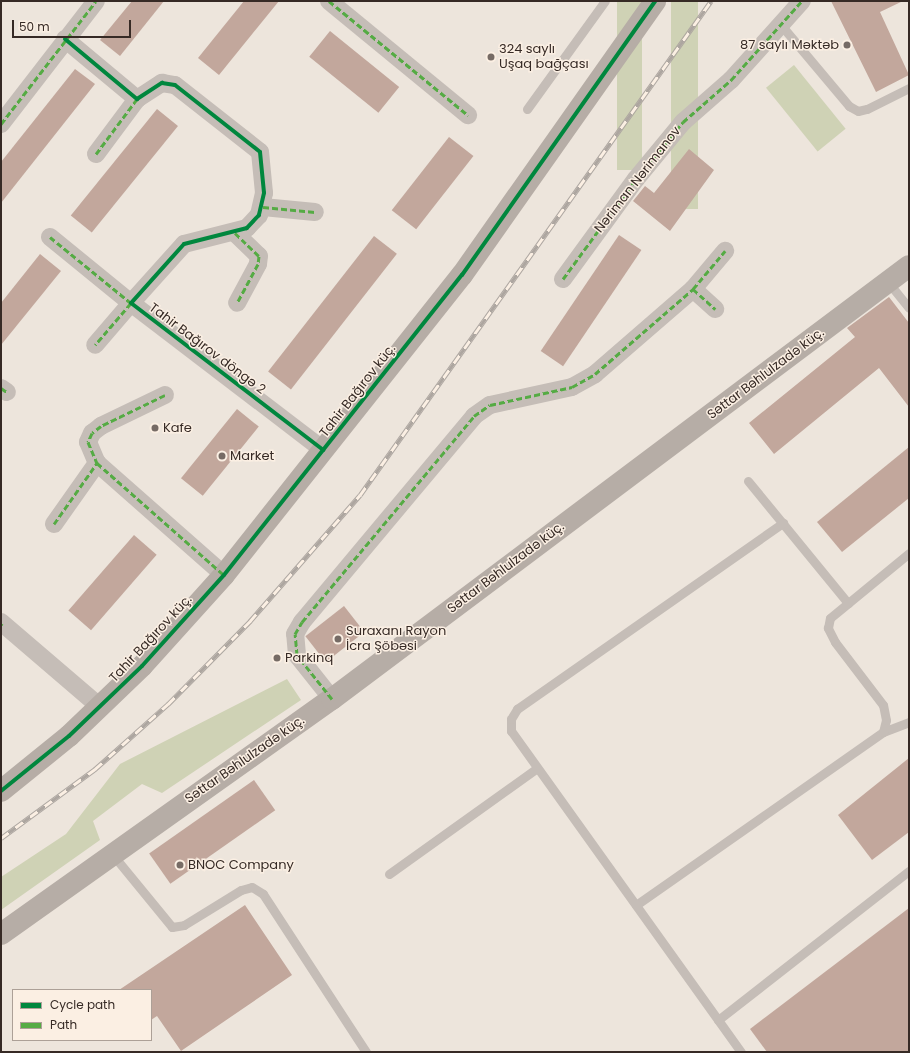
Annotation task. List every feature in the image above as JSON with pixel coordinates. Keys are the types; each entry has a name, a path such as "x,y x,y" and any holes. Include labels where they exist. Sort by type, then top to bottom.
{"main road":[{"name":"Tahir Bağırov küç.","path":"1,791 100,707 142,666 224,575 462,275 655,1"},
{"name":"Səttar Bəhlulzadə küç.","path":"1,934 332,699 909,266"}],"street":[{"path":"1,124 64,39 96,1"},
{"path":"329,1 468,115"},
{"name":"Nəriman Nərimanov","path":"564,279 636,179 683,122 731,80 802,1"},
{"path":"64,39 136,99"},
{"path":"96,154 136,99 162,83 175,85 253,143 260,152 264,164 263,207 315,212"},
{"name":"Tahir Bağırov döngə 2","path":"263,207 247,228 235,232 224,232 184,244 131,303 323,450"},
{"path":"235,232 259,256 258,264 237,303"},
{"path":"50,237 131,303 95,345"},
{"path":"332,699 297,655 296,634 302,622 474,416 490,405 572,387 596,374 693,289 725,251"},
{"path":"693,289 715,309"},
{"path":"165,395 92,433 88,442 97,463 224,575"},
{"path":"54,524 97,463"},
{"path":"1,623 100,707"}],"lane":[{"path":"527,109 605,1"},
{"path":"781,25 849,106 858,111 867,109 909,88"},
{"path":"888,282 909,308"},
{"path":"748,481 848,603"},
{"path":"741,1052 511,731 511,719 517,709 783,523"},
{"path":"883,732 886,720 883,705 835,642 828,628 830,618 909,553"},
{"path":"636,905 883,732 909,722"},
{"path":"388,874 537,768"},
{"path":"112,854 172,927 184,925 241,890 252,887 263,894 366,1052"},
{"path":"718,1020 909,871"}],"green space":[{"path":"617,1 642,1 642,170 617,170"},
{"path":"671,1 698,1 698,209 671,209"},
{"path":"794,65 846,129 818,151 766,88"},
{"path":"287,679 301,700 162,793 142,784 93,821 100,840 1,910 1,877 66,834 120,764"}],"building":[{"path":"132,1 164,1 120,56 100,40"},
{"path":"244,1 279,1 219,75 198,58"},
{"path":"831,1 903,1 880,12 909,75 876,92"},
{"path":"330,31 399,87 378,113 309,57"},
{"path":"75,69 95,84 1,203 1,162"},
{"path":"157,109 178,126 92,232 71,215"},
{"path":"449,137 473,156 416,229 392,210"},
{"path":"689,149 714,170 670,231 633,201 645,186 654,193"},
{"path":"619,235 641,250 563,366 541,351"},
{"path":"374,236 397,254 291,389 268,372"},
{"path":"40,254 61,271 1,345 1,303"},
{"path":"889,297 909,323 909,407 879,368 774,454 749,423 855,337 847,328"},
{"path":"237,409 259,427 203,496 181,478"},
{"path":"909,447 909,498 842,552 817,522"},
{"path":"134,535 157,555 91,630 68,610"},
{"path":"344,606 364,632 326,662 305,636"},
{"path":"909,758 909,832 872,860 838,815"},
{"path":"254,780 275,810 170,884 149,853"},
{"path":"245,905 292,975 181,1051 157,1016 152,1019 152,989 120,989"},
{"path":"909,908 909,1052 767,1052 750,1029"}],"railway":[{"path":"1,838 95,769 168,704 250,621 360,495 711,1"}],"marked path":[{"path":"1,124 96,1"},
{"path":"329,1 468,115"},
{"path":"563,279 636,179 683,122 731,80 802,1"},
{"path":"96,154 137,99"},
{"path":"263,207 315,212"},
{"path":"235,233 259,256 258,264 237,303"},
{"path":"50,237 131,303 95,345"},
{"path":"332,699 297,655 295,634 302,622 474,416 490,405 572,387 595,374 693,289 725,251"},
{"path":"693,289 715,309"},
{"path":"1,388 7,392"},
{"path":"165,395 101,426 92,433 88,442 97,463 224,575"},
{"path":"54,524 97,463"}],"cycle path":[{"path":"1,791 69,736 142,666 224,575 462,275 655,1"},
{"path":"65,39 137,99 162,83 175,85 260,152 264,193 259,215 247,228 184,244 131,303 323,450"}],"place":[{"name":"87 saylı Məktəb","path":"847,45"},
{"name":"324 saylı Uşaq bağçası","path":"491,57"},
{"name":"Kafe","path":"155,428"},
{"name":"Market","path":"222,456"},
{"name":"Suraxanı Rayon İcra Şöbəsi","path":"338,639"},
{"name":"Parkinq","path":"277,658"},
{"name":"BNOC Company","path":"180,865"}]}
